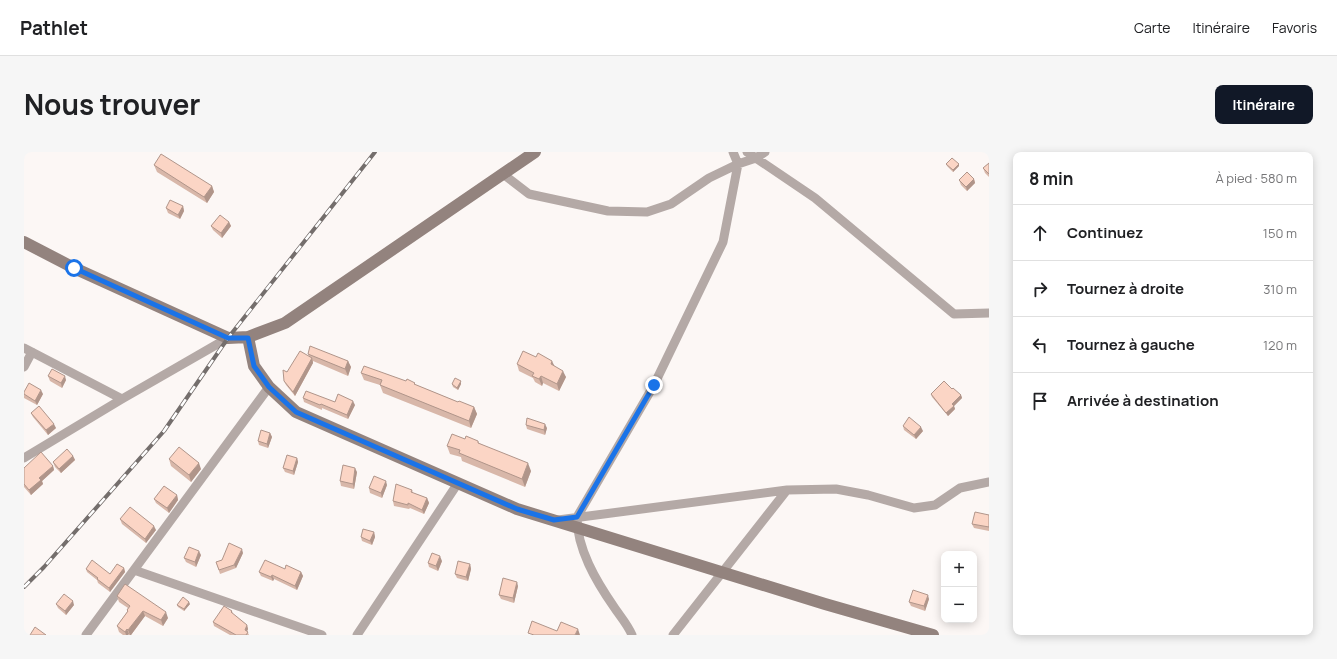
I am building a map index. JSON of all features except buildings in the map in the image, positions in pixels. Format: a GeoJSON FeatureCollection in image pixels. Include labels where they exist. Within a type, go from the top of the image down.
{"type":"FeatureCollection","features":[{"type":"Feature","properties":{"kind":"main road"},"geometry":{"type":"LineString","coordinates":[[24,242],[74,268],[228,338],[248,338],[285,323],[535,152]]}},
{"type":"Feature","properties":{"kind":"main road"},"geometry":{"type":"LineString","coordinates":[[248,338],[254,366],[269,387],[296,412],[517,509],[554,520],[577,522],[722,572],[933,635]]}},
{"type":"Feature","properties":{"kind":"street"},"geometry":{"type":"LineString","coordinates":[[632,635],[612,605],[586,560],[577,522],[654,385],[723,242],[738,164],[733,152]]}},
{"type":"Feature","properties":{"kind":"street"},"geometry":{"type":"LineString","coordinates":[[747,152],[816,198],[954,314],[989,313]]}},
{"type":"Feature","properties":{"kind":"street"},"geometry":{"type":"LineString","coordinates":[[503,174],[529,194],[608,211],[647,212],[671,204],[709,178],[738,164],[756,158],[765,152]]}},
{"type":"Feature","properties":{"kind":"street"},"geometry":{"type":"LineString","coordinates":[[24,458],[228,338]]}},
{"type":"Feature","properties":{"kind":"street"},"geometry":{"type":"LineString","coordinates":[[24,367],[28,350],[122,399]]}},
{"type":"Feature","properties":{"kind":"street"},"geometry":{"type":"LineString","coordinates":[[86,635],[269,387]]}},
{"type":"Feature","properties":{"kind":"street"},"geometry":{"type":"LineString","coordinates":[[577,522],[787,490],[836,489],[868,495],[914,508],[935,505],[960,488],[989,482]]}},
{"type":"Feature","properties":{"kind":"street"},"geometry":{"type":"LineString","coordinates":[[357,635],[458,483]]}},
{"type":"Feature","properties":{"kind":"street"},"geometry":{"type":"LineString","coordinates":[[672,635],[787,490]]}},
{"type":"Feature","properties":{"kind":"street"},"geometry":{"type":"LineString","coordinates":[[134,570],[322,635]]}},
{"type":"Feature","properties":{"kind":"railway"},"geometry":{"type":"LineString","coordinates":[[24,587],[44,567],[164,431],[228,338],[375,152]]}},
{"type":"Feature","properties":{"kind":"route"},"geometry":{"type":"LineString","coordinates":[[74,268],[228,338],[248,338],[254,366],[269,387],[296,412],[517,509],[554,520],[577,517],[654,385]]}}]}
